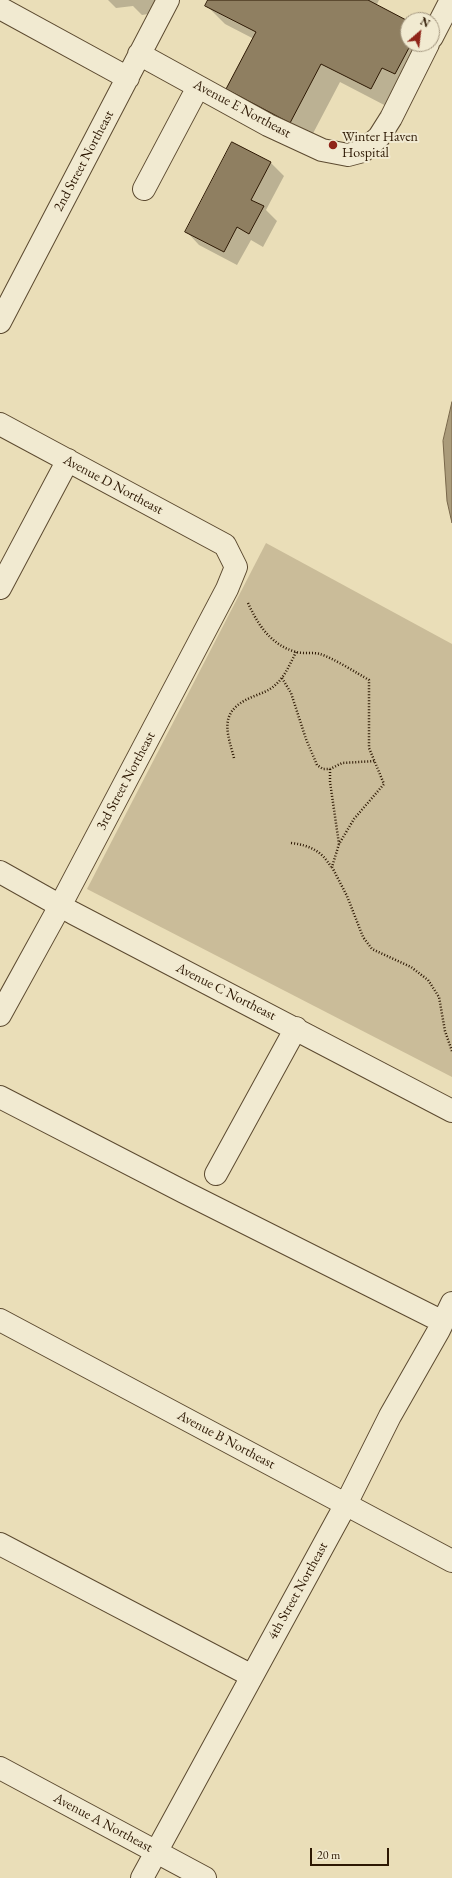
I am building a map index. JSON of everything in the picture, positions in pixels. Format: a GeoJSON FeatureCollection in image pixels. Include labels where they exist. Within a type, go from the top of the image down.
{"type":"FeatureCollection","features":[{"type":"Feature","properties":{"kind":"street","name":"2nd Street Northeast"},"geometry":{"type":"LineString","coordinates":[[0,322],[168,0]]}},
{"type":"Feature","properties":{"kind":"street"},"geometry":{"type":"LineString","coordinates":[[440,21],[451,0]]}},
{"type":"Feature","properties":{"kind":"street"},"geometry":{"type":"LineString","coordinates":[[0,8],[128,78]]}},
{"type":"Feature","properties":{"kind":"street","name":"Avenue E Northeast"},"geometry":{"type":"LineString","coordinates":[[139,54],[268,125],[322,150],[348,155],[363,151],[379,137],[391,118],[424,52]]}},
{"type":"Feature","properties":{"kind":"street"},"geometry":{"type":"LineString","coordinates":[[144,189],[198,87]]}},
{"type":"Feature","properties":{"kind":"street","name":"Avenue D Northeast"},"geometry":{"type":"LineString","coordinates":[[0,424],[225,545]]}},
{"type":"Feature","properties":{"kind":"street"},"geometry":{"type":"LineString","coordinates":[[0,588],[68,460]]}},
{"type":"Feature","properties":{"kind":"street","name":"3rd Street Northeast"},"geometry":{"type":"LineString","coordinates":[[0,1015],[60,906],[232,576],[236,567],[225,545]]}},
{"type":"Feature","properties":{"kind":"street","name":"Avenue C Northeast"},"geometry":{"type":"LineString","coordinates":[[0,872],[60,906],[296,1028],[452,1111]]}},
{"type":"Feature","properties":{"kind":"street"},"geometry":{"type":"LineString","coordinates":[[216,1174],[296,1028]]}},
{"type":"Feature","properties":{"kind":"street"},"geometry":{"type":"LineString","coordinates":[[0,1097],[184,1192],[447,1312]]}},
{"type":"Feature","properties":{"kind":"street","name":"4th Street Northeast"},"geometry":{"type":"LineString","coordinates":[[142,1878],[346,1504],[390,1416],[447,1312]]}},
{"type":"Feature","properties":{"kind":"street","name":"Avenue B Northeast"},"geometry":{"type":"LineString","coordinates":[[0,1320],[452,1561]]}},
{"type":"Feature","properties":{"kind":"street"},"geometry":{"type":"LineString","coordinates":[[0,1544],[252,1676]]}},
{"type":"Feature","properties":{"kind":"street","name":"Avenue A Northeast"},"geometry":{"type":"LineString","coordinates":[[0,1768],[205,1878]]}},
{"type":"Feature","properties":{"kind":"path"},"geometry":{"type":"LineString","coordinates":[[232,576],[246,598],[256,621],[266,634],[296,652],[321,654],[369,680],[369,748],[384,784],[367,802],[339,844],[332,867]]}},
{"type":"Feature","properties":{"kind":"path"},"geometry":{"type":"LineString","coordinates":[[234,758],[226,726],[230,713],[243,701],[270,689],[282,678],[296,652]]}},
{"type":"Feature","properties":{"kind":"path"},"geometry":{"type":"LineString","coordinates":[[282,678],[291,694],[306,739],[317,765],[323,769],[330,769],[342,763],[374,761]]}},
{"type":"Feature","properties":{"kind":"path"},"geometry":{"type":"LineString","coordinates":[[330,769],[330,782],[339,844]]}},
{"type":"Feature","properties":{"kind":"path"},"geometry":{"type":"LineString","coordinates":[[291,842],[307,845],[327,859],[347,896],[363,938],[372,949],[410,967],[428,980],[439,997],[445,1031],[452,1051]]}},
{"type":"Feature","properties":{"kind":"shaded area"},"geometry":{"type":"Polygon","coordinates":[[[452,402],[452,523],[447,501],[443,441],[452,402]]]}},
{"type":"Feature","properties":{"kind":"shaded area"},"geometry":{"type":"Polygon","coordinates":[[[266,543],[452,644],[452,1077],[87,889],[266,543]]]}},
{"type":"Feature","properties":{"kind":"building"},"geometry":{"type":"Polygon","coordinates":[[[208,0],[368,0],[400,17],[400,52],[407,52],[395,74],[382,68],[371,89],[321,64],[290,123],[226,89],[256,32],[205,6],[208,0]]]}},
{"type":"Feature","properties":{"kind":"building"},"geometry":{"type":"Polygon","coordinates":[[[232,142],[271,162],[251,200],[264,206],[249,234],[237,227],[224,252],[185,232],[232,142]]]}},
{"type":"Feature","properties":{"kind":"place","name":"Winter Haven Hospital"},"geometry":{"type":"Point","coordinates":[333,145]}}]}
